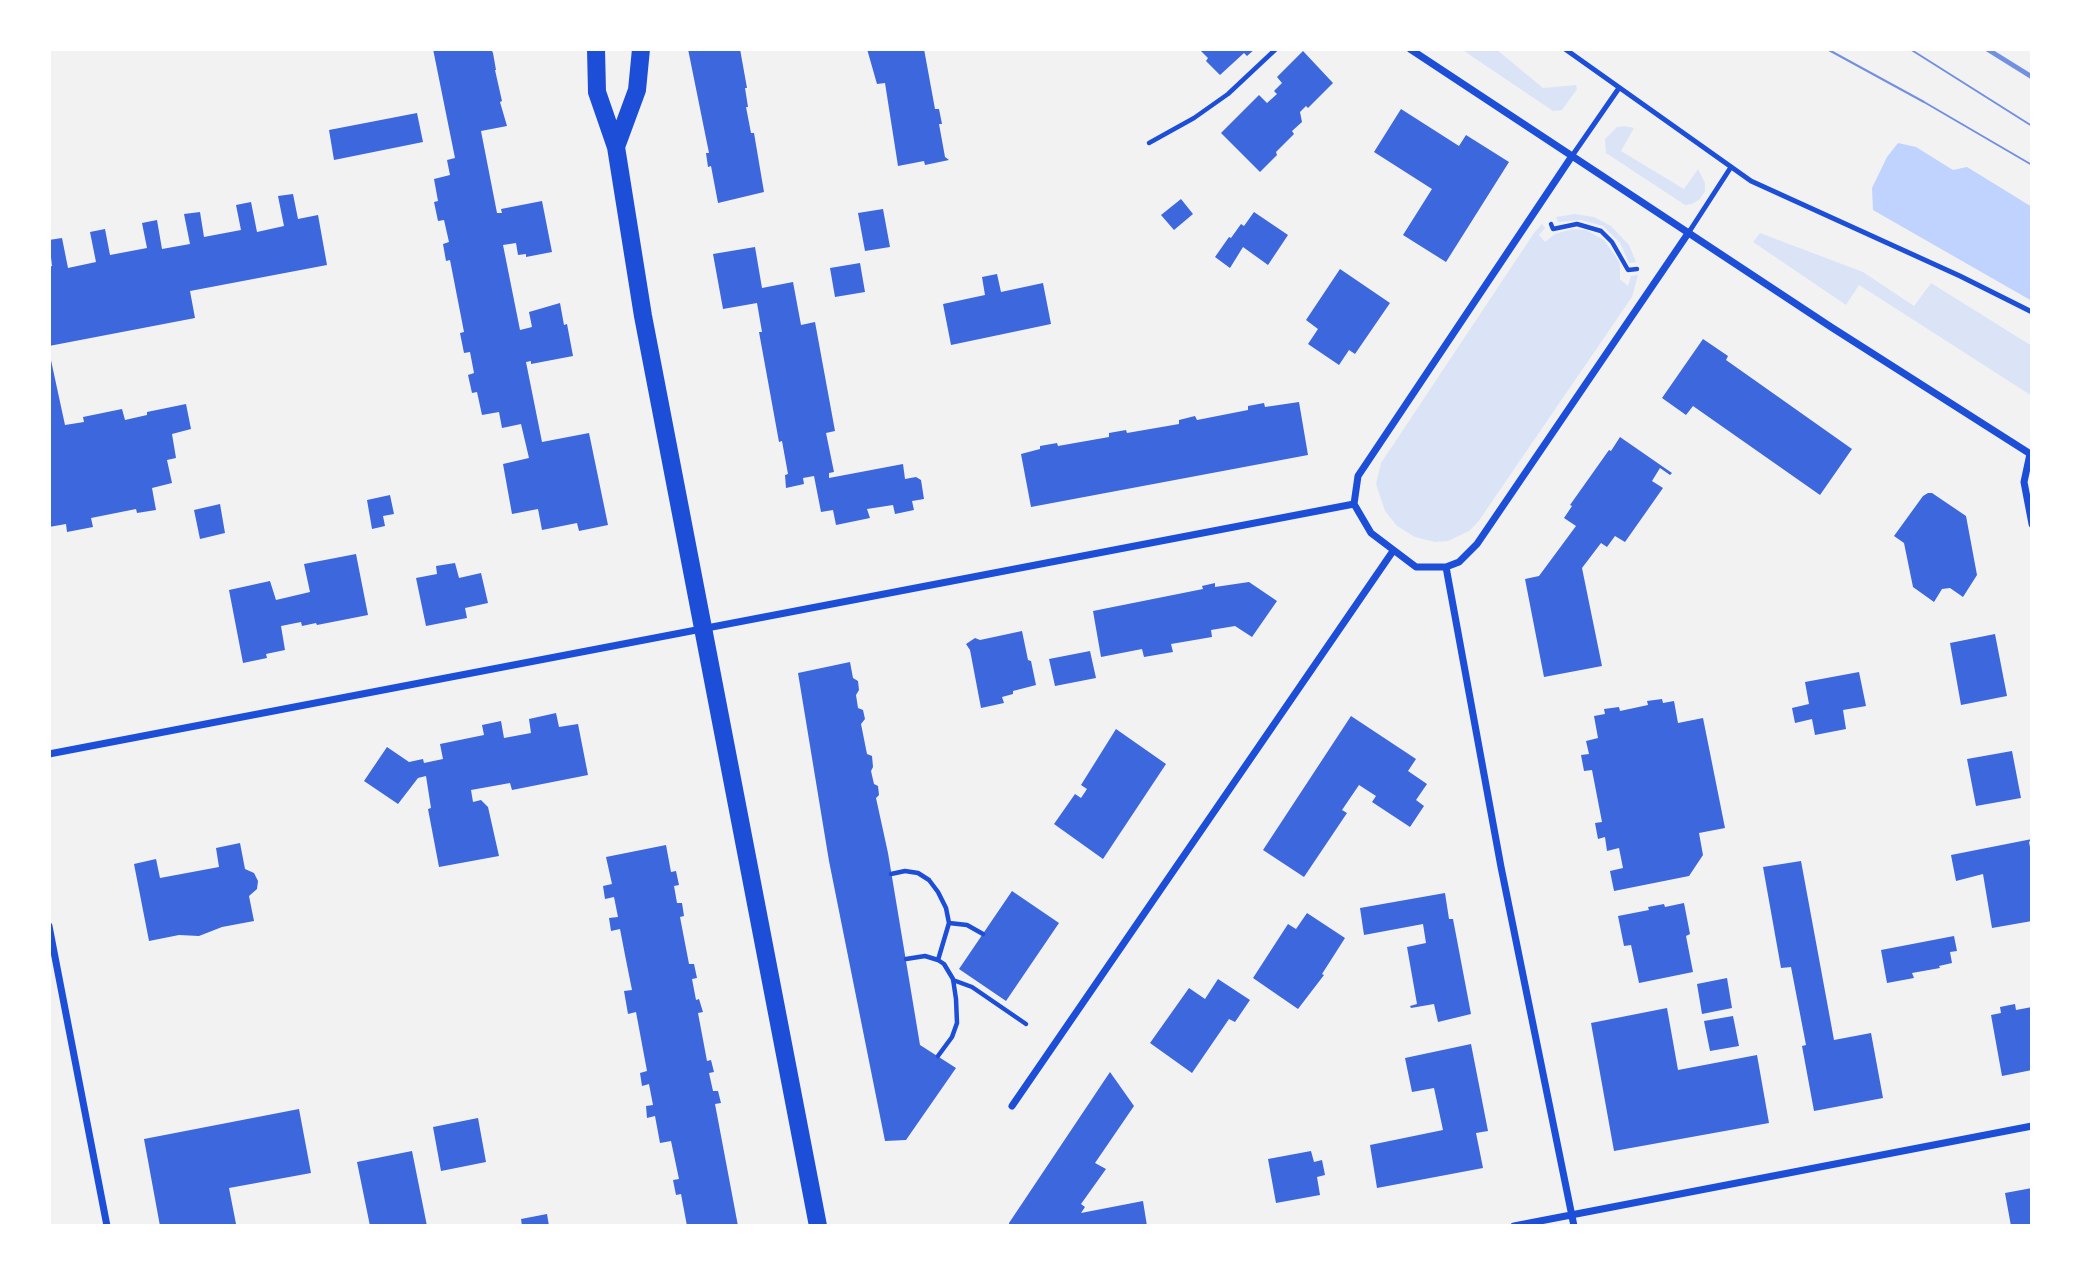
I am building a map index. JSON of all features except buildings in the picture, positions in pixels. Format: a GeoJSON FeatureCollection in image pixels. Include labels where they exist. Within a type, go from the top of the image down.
{"type":"FeatureCollection","features":[{"type":"Feature","properties":{"kind":"main road"},"geometry":{"type":"LineString","coordinates":[[596,49],[597,92],[617,146],[643,316],[818,1226]]}},
{"type":"Feature","properties":{"kind":"main road"},"geometry":{"type":"LineString","coordinates":[[617,146],[637,90],[641,49]]}},
{"type":"Feature","properties":{"kind":"street"},"geometry":{"type":"LineString","coordinates":[[1410,49],[1831,327],[2031,454],[2024,482],[2032,524]]}},
{"type":"Feature","properties":{"kind":"street"},"geometry":{"type":"LineString","coordinates":[[1572,156],[1358,475],[1354,504],[1371,533],[1416,567],[1446,567],[1459,562],[1478,544],[1689,232]]}},
{"type":"Feature","properties":{"kind":"street"},"geometry":{"type":"LineString","coordinates":[[49,754],[1354,504]]}},
{"type":"Feature","properties":{"kind":"street"},"geometry":{"type":"LineString","coordinates":[[1012,1107],[1393,551]]}},
{"type":"Feature","properties":{"kind":"street"},"geometry":{"type":"LineString","coordinates":[[1446,567],[1501,867],[1574,1226]]}},
{"type":"Feature","properties":{"kind":"street"},"geometry":{"type":"LineString","coordinates":[[49,926],[107,1226]]}},
{"type":"Feature","properties":{"kind":"street"},"geometry":{"type":"LineString","coordinates":[[1514,1226],[2032,1126]]}},
{"type":"Feature","properties":{"kind":"lane"},"geometry":{"type":"LineString","coordinates":[[1565,49],[1751,181],[1961,276],[2032,312]]}},
{"type":"Feature","properties":{"kind":"lane"},"geometry":{"type":"LineString","coordinates":[[1572,156],[1619,88]]}},
{"type":"Feature","properties":{"kind":"lane"},"geometry":{"type":"LineString","coordinates":[[1689,232],[1731,167]]}},
{"type":"Feature","properties":{"kind":"path"},"geometry":{"type":"LineString","coordinates":[[1150,143],[1194,118],[1228,94],[1276,49]]}},
{"type":"Feature","properties":{"kind":"path"},"geometry":{"type":"LineString","coordinates":[[1549,220],[1553,229],[1577,225],[1601,231],[1612,242],[1628,270],[1637,269]]}},
{"type":"Feature","properties":{"kind":"path"},"geometry":{"type":"LineString","coordinates":[[891,874],[905,871],[918,873],[929,880],[946,908],[949,923],[938,960]]}},
{"type":"Feature","properties":{"kind":"path"},"geometry":{"type":"LineString","coordinates":[[949,923],[967,925],[983,934]]}},
{"type":"Feature","properties":{"kind":"path"},"geometry":{"type":"LineString","coordinates":[[906,959],[925,956],[938,960],[944,964],[953,979],[957,1023],[952,1037],[938,1056]]}},
{"type":"Feature","properties":{"kind":"path"},"geometry":{"type":"LineString","coordinates":[[953,979],[972,987],[1026,1024]]}},
{"type":"Feature","properties":{"kind":"shaded area"},"geometry":{"type":"Polygon","coordinates":[[[1461,49],[1496,49],[1543,88],[1576,85],[1577,89],[1562,110],[1553,111],[1461,49]]]}},
{"type":"Feature","properties":{"kind":"shaded area"},"geometry":{"type":"Polygon","coordinates":[[[1617,127],[1634,128],[1621,151],[1684,189],[1698,169],[1705,183],[1705,191],[1700,199],[1685,205],[1606,153],[1605,139],[1617,127]]]}},
{"type":"Feature","properties":{"kind":"shaded area"},"geometry":{"type":"Polygon","coordinates":[[[1575,214],[1594,217],[1611,226],[1629,245],[1636,262],[1629,263],[1620,243],[1603,226],[1581,220],[1558,222],[1556,217],[1575,214]]]}},
{"type":"Feature","properties":{"kind":"shaded area"},"geometry":{"type":"Polygon","coordinates":[[[1542,224],[1545,228],[1539,235],[1545,242],[1555,234],[1572,229],[1586,230],[1604,240],[1620,263],[1620,279],[1628,286],[1631,276],[1638,275],[1632,297],[1478,522],[1469,531],[1448,541],[1435,542],[1415,537],[1397,526],[1385,511],[1376,484],[1381,463],[1542,224]]]}},
{"type":"Feature","properties":{"kind":"shaded area"},"geometry":{"type":"Polygon","coordinates":[[[1760,233],[1863,272],[1914,306],[1931,283],[2032,346],[2032,396],[1859,285],[1846,305],[1753,242],[1760,233]]]}},
{"type":"Feature","properties":{"kind":"water"},"geometry":{"type":"Polygon","coordinates":[[[1898,143],[1916,147],[1953,170],[1967,167],[2032,207],[2032,301],[1873,210],[1872,188],[1887,157],[1898,143]]]}},
{"type":"Feature","properties":{"kind":"tram line"},"geometry":{"type":"LineString","coordinates":[[1827,49],[2032,165]]}},
{"type":"Feature","properties":{"kind":"tram line"},"geometry":{"type":"LineString","coordinates":[[1910,49],[2032,126]]}},
{"type":"Feature","properties":{"kind":"railway"},"geometry":{"type":"LineString","coordinates":[[1987,49],[2032,77]]}}]}
